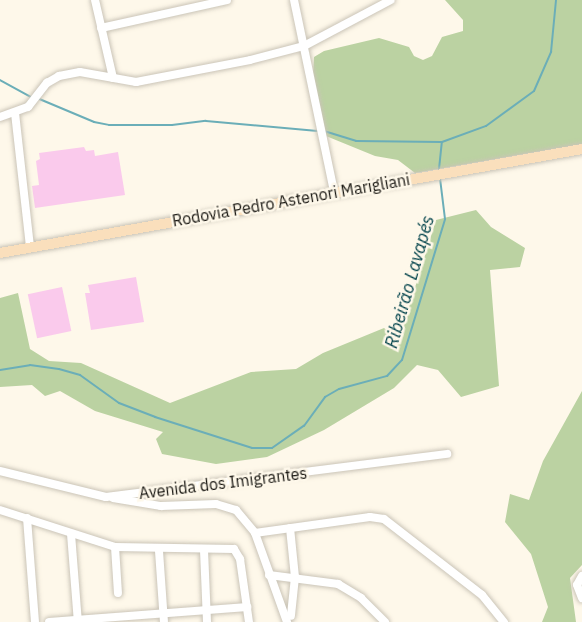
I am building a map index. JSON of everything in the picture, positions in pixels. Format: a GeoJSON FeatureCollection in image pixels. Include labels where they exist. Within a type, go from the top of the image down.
{"type":"FeatureCollection","features":[{"type":"Feature","properties":{"kind":"main road","name":"Rodovia Pedro Astenori Marigliani"},"geometry":{"type":"LineString","coordinates":[[0,253],[334,191],[582,149]]}},
{"type":"Feature","properties":{"kind":"street"},"geometry":{"type":"LineString","coordinates":[[95,0],[113,78]]}},
{"type":"Feature","properties":{"kind":"street"},"geometry":{"type":"LineString","coordinates":[[101,28],[227,0]]}},
{"type":"Feature","properties":{"kind":"street"},"geometry":{"type":"LineString","coordinates":[[294,0],[334,191]]}},
{"type":"Feature","properties":{"kind":"street"},"geometry":{"type":"LineString","coordinates":[[0,117],[15,113],[37,98],[52,79],[71,73],[152,80],[304,46],[391,0]]}},
{"type":"Feature","properties":{"kind":"street"},"geometry":{"type":"LineString","coordinates":[[15,113],[30,247]]}},
{"type":"Feature","properties":{"kind":"street","name":"Avenida dos Imigrantes"},"geometry":{"type":"LineString","coordinates":[[0,471],[106,496],[447,454]]}},
{"type":"Feature","properties":{"kind":"street"},"geometry":{"type":"LineString","coordinates":[[106,496],[144,505],[230,507],[255,533],[282,609],[289,619],[299,622]]}},
{"type":"Feature","properties":{"kind":"street"},"geometry":{"type":"LineString","coordinates":[[0,510],[115,547],[159,551],[236,551],[249,622]]}},
{"type":"Feature","properties":{"kind":"street"},"geometry":{"type":"LineString","coordinates":[[255,533],[370,517],[384,519],[482,595],[504,622]]}},
{"type":"Feature","properties":{"kind":"street"},"geometry":{"type":"LineString","coordinates":[[27,518],[35,622]]}},
{"type":"Feature","properties":{"kind":"street"},"geometry":{"type":"LineString","coordinates":[[289,619],[295,576],[290,528]]}},
{"type":"Feature","properties":{"kind":"street"},"geometry":{"type":"LineString","coordinates":[[71,534],[78,621]]}},
{"type":"Feature","properties":{"kind":"street"},"geometry":{"type":"LineString","coordinates":[[115,547],[118,593]]}},
{"type":"Feature","properties":{"kind":"street"},"geometry":{"type":"LineString","coordinates":[[204,550],[207,622]]}},
{"type":"Feature","properties":{"kind":"street"},"geometry":{"type":"LineString","coordinates":[[159,551],[164,618]]}},
{"type":"Feature","properties":{"kind":"street"},"geometry":{"type":"LineString","coordinates":[[270,574],[338,584],[368,603],[385,622]]}},
{"type":"Feature","properties":{"kind":"street"},"geometry":{"type":"LineString","coordinates":[[581,577],[577,585],[582,598]]}},
{"type":"Feature","properties":{"kind":"street"},"geometry":{"type":"LineString","coordinates":[[49,622],[164,618],[206,610],[247,607]]}},
{"type":"Feature","properties":{"kind":"green space"},"geometry":{"type":"Polygon","coordinates":[[[445,0],[582,0],[582,144],[415,173],[398,160],[375,156],[326,136],[313,76],[314,57],[324,51],[379,38],[409,47],[414,56],[423,60],[432,56],[442,37],[463,31],[463,20],[445,0]]]}},
{"type":"Feature","properties":{"kind":"green space"},"geometry":{"type":"Polygon","coordinates":[[[476,210],[491,227],[525,248],[520,267],[490,270],[499,386],[461,397],[438,370],[417,365],[394,388],[324,430],[267,457],[216,464],[162,454],[156,439],[163,432],[95,411],[60,391],[45,396],[32,385],[0,387],[0,298],[18,293],[30,349],[49,361],[81,363],[170,403],[251,372],[296,369],[323,353],[384,328],[399,339],[436,220],[476,210]]]}},
{"type":"Feature","properties":{"kind":"green space"},"geometry":{"type":"Polygon","coordinates":[[[582,391],[582,565],[570,578],[576,622],[542,622],[548,607],[531,554],[505,522],[510,494],[529,500],[543,461],[582,391]]]}},
{"type":"Feature","properties":{"kind":"building"},"geometry":{"type":"Polygon","coordinates":[[[84,147],[86,151],[94,150],[95,156],[118,152],[125,195],[35,208],[32,186],[39,185],[36,161],[40,159],[39,153],[84,147]]]}},
{"type":"Feature","properties":{"kind":"building"},"geometry":{"type":"Polygon","coordinates":[[[136,277],[144,322],[91,330],[85,293],[90,293],[88,285],[136,277]]]}},
{"type":"Feature","properties":{"kind":"building"},"geometry":{"type":"Polygon","coordinates":[[[62,287],[71,331],[37,338],[28,294],[62,287]]]}},
{"type":"Feature","properties":{"kind":"waterway","name":"Ribeirão Lavapés"},"geometry":{"type":"LineString","coordinates":[[439,169],[442,142],[486,126],[534,91],[551,52],[556,0]]}},
{"type":"Feature","properties":{"kind":"waterway"},"geometry":{"type":"LineString","coordinates":[[0,80],[31,97]]}},
{"type":"Feature","properties":{"kind":"waterway"},"geometry":{"type":"LineString","coordinates":[[37,98],[94,122],[109,125],[172,125],[206,121],[318,131]]}},
{"type":"Feature","properties":{"kind":"waterway"},"geometry":{"type":"LineString","coordinates":[[324,131],[356,141],[441,142]]}},
{"type":"Feature","properties":{"kind":"waterway","name":"Ribeirão Lavapés"},"geometry":{"type":"LineString","coordinates":[[0,370],[30,365],[80,375],[119,403],[155,417],[252,448],[272,448],[304,426],[325,397],[339,389],[387,376],[402,360],[445,219],[440,178]]}}]}
